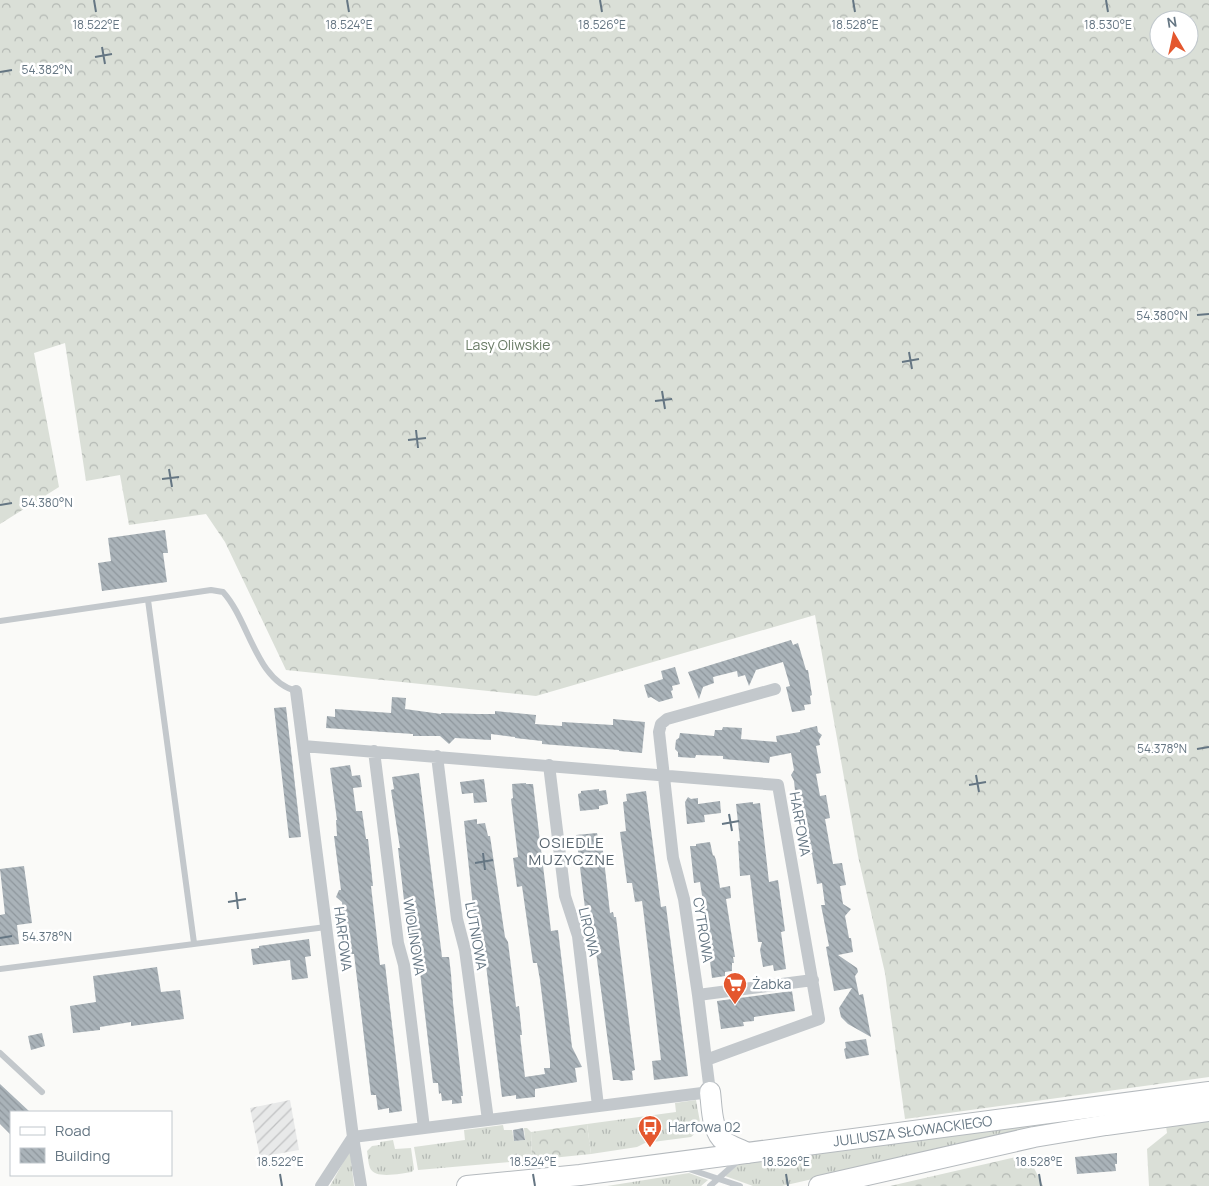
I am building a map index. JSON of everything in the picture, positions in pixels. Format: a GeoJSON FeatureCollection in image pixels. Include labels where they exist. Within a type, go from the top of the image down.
{"type":"FeatureCollection","features":[{"type":"Feature","properties":{"kind":"main road"},"geometry":{"type":"LineString","coordinates":[[710,1092],[714,1124],[718,1133],[725,1142],[747,1152]]}},
{"type":"Feature","properties":{"kind":"main road","name":"JULIUSZA SŁOWACKIEGO"},"geometry":{"type":"LineString","coordinates":[[467,1186],[580,1175],[1209,1092]]}},
{"type":"Feature","properties":{"kind":"main road","name":"JULIUSZA SŁOWACKIEGO"},"geometry":{"type":"LineString","coordinates":[[819,1186],[1034,1137],[1106,1125],[1209,1112]]}},
{"type":"Feature","properties":{"kind":"street"},"geometry":{"type":"LineString","coordinates":[[664,774],[660,732],[661,724],[667,719],[775,689]]}},
{"type":"Feature","properties":{"kind":"street","name":"HARFOWA"},"geometry":{"type":"LineString","coordinates":[[296,691],[353,1137],[361,1186]]}},
{"type":"Feature","properties":{"kind":"street","name":"HARFOWA"},"geometry":{"type":"LineString","coordinates":[[303,746],[664,774],[778,785],[819,1019],[706,1060]]}},
{"type":"Feature","properties":{"kind":"street","name":"WIOLINOWA"},"geometry":{"type":"LineString","coordinates":[[374,751],[398,943],[404,965],[424,1128]]}},
{"type":"Feature","properties":{"kind":"street","name":"LUTNIOWA"},"geometry":{"type":"LineString","coordinates":[[437,756],[457,919],[465,950],[488,1120]]}},
{"type":"Feature","properties":{"kind":"street","name":"LIROWA"},"geometry":{"type":"LineString","coordinates":[[549,765],[565,896],[578,936],[598,1106]]}},
{"type":"Feature","properties":{"kind":"street","name":"CYTROWA"},"geometry":{"type":"LineString","coordinates":[[664,774],[673,858],[684,898],[710,1092]]}},
{"type":"Feature","properties":{"kind":"street"},"geometry":{"type":"LineString","coordinates":[[698,995],[812,980]]}},
{"type":"Feature","properties":{"kind":"street"},"geometry":{"type":"LineString","coordinates":[[322,1186],[353,1137],[710,1092]]}},
{"type":"Feature","properties":{"kind":"lane"},"geometry":{"type":"LineString","coordinates":[[0,621],[210,590],[223,592],[233,602],[264,665],[276,681],[286,688],[296,691]]}},
{"type":"Feature","properties":{"kind":"lane"},"geometry":{"type":"LineString","coordinates":[[148,600],[194,943]]}},
{"type":"Feature","properties":{"kind":"lane"},"geometry":{"type":"LineString","coordinates":[[0,969],[326,927]]}},
{"type":"Feature","properties":{"kind":"lane"},"geometry":{"type":"LineString","coordinates":[[0,1053],[42,1092]]}},
{"type":"Feature","properties":{"kind":"lane"},"geometry":{"type":"LineString","coordinates":[[710,1186],[747,1152]]}},
{"type":"Feature","properties":{"kind":"lane"},"geometry":{"type":"LineString","coordinates":[[671,1163],[740,1186]]}},
{"type":"Feature","properties":{"kind":"shaded area"},"geometry":{"type":"Polygon","coordinates":[[[290,1100],[299,1150],[260,1157],[250,1108],[290,1100]]]}},
{"type":"Feature","properties":{"kind":"green space","name":"Lasy Oliwskie"},"geometry":{"type":"Polygon","coordinates":[[[0,0],[1209,0],[1209,1077],[905,1119],[885,973],[858,856],[815,615],[536,696],[286,670],[225,542],[206,514],[129,525],[120,475],[86,481],[65,343],[34,353],[59,487],[0,524],[0,0]]]}},
{"type":"Feature","properties":{"kind":"green space"},"geometry":{"type":"Polygon","coordinates":[[[696,1100],[700,1122],[698,1131],[691,1137],[645,1143],[637,1147],[591,1154],[587,1124],[676,1112],[675,1103],[696,1100]]]}},
{"type":"Feature","properties":{"kind":"green space"},"geometry":{"type":"Polygon","coordinates":[[[1117,1113],[1028,1130],[782,1186],[753,1186],[725,1176],[741,1162],[1117,1113]]]}},
{"type":"Feature","properties":{"kind":"green space"},"geometry":{"type":"Polygon","coordinates":[[[1209,1120],[1209,1186],[1149,1186],[1147,1149],[1167,1133],[1166,1126],[1209,1120]]]}},
{"type":"Feature","properties":{"kind":"green space"},"geometry":{"type":"Polygon","coordinates":[[[587,1124],[591,1154],[532,1160],[531,1132],[587,1124]]]}},
{"type":"Feature","properties":{"kind":"green space"},"geometry":{"type":"Polygon","coordinates":[[[503,1125],[504,1130],[512,1130],[514,1141],[525,1140],[524,1128],[531,1132],[532,1160],[418,1170],[414,1147],[465,1140],[464,1130],[503,1125]]]}},
{"type":"Feature","properties":{"kind":"green space"},"geometry":{"type":"Polygon","coordinates":[[[393,1140],[395,1149],[411,1148],[414,1169],[412,1172],[389,1175],[373,1172],[369,1166],[367,1151],[372,1146],[380,1145],[380,1142],[393,1140]]]}},
{"type":"Feature","properties":{"kind":"green space"},"geometry":{"type":"Polygon","coordinates":[[[350,1150],[354,1186],[330,1186],[350,1150]]]}},
{"type":"Feature","properties":{"kind":"green space"},"geometry":{"type":"Polygon","coordinates":[[[1016,1157],[1031,1162],[1043,1186],[890,1186],[1016,1157]]]}},
{"type":"Feature","properties":{"kind":"green space"},"geometry":{"type":"Polygon","coordinates":[[[689,1173],[708,1180],[701,1186],[607,1186],[689,1173]]]}},
{"type":"Feature","properties":{"kind":"building"},"geometry":{"type":"Polygon","coordinates":[[[165,530],[168,553],[163,553],[167,582],[102,591],[98,563],[111,561],[108,538],[165,530]]]}},
{"type":"Feature","properties":{"kind":"building"},"geometry":{"type":"Polygon","coordinates":[[[791,640],[793,645],[798,643],[806,670],[808,670],[812,695],[810,696],[811,704],[804,705],[805,710],[792,712],[786,687],[790,686],[783,662],[756,670],[749,686],[745,675],[738,677],[737,671],[713,677],[714,683],[703,687],[699,699],[688,672],[791,640]]]}},
{"type":"Feature","properties":{"kind":"building"},"geometry":{"type":"Polygon","coordinates":[[[675,667],[680,684],[672,686],[673,698],[659,702],[651,697],[648,698],[644,685],[663,679],[661,671],[675,667]]]}},
{"type":"Feature","properties":{"kind":"building"},"geometry":{"type":"Polygon","coordinates":[[[392,697],[406,698],[405,709],[441,714],[495,714],[495,711],[536,715],[535,724],[562,726],[562,722],[613,725],[613,719],[645,722],[642,753],[542,744],[542,741],[491,734],[491,740],[455,738],[449,744],[440,736],[413,736],[413,734],[326,728],[327,716],[335,717],[335,709],[391,713],[392,697]]]}},
{"type":"Feature","properties":{"kind":"building"},"geometry":{"type":"Polygon","coordinates":[[[286,707],[301,837],[289,838],[274,708],[286,707]]]}},
{"type":"Feature","properties":{"kind":"building"},"geometry":{"type":"Polygon","coordinates":[[[817,726],[818,732],[822,735],[819,740],[820,745],[816,746],[821,773],[816,774],[820,796],[826,795],[830,818],[825,819],[833,864],[842,863],[846,885],[840,886],[843,904],[851,909],[845,916],[853,952],[838,955],[857,968],[858,972],[855,976],[859,995],[863,994],[871,1037],[848,1024],[841,1017],[839,1008],[852,988],[834,991],[826,947],[829,946],[821,905],[825,905],[822,883],[817,884],[812,854],[806,855],[799,799],[796,800],[794,781],[791,775],[794,770],[791,753],[770,757],[769,763],[723,759],[723,756],[696,755],[695,758],[678,757],[678,752],[675,749],[676,740],[679,738],[680,733],[714,736],[715,730],[722,730],[723,727],[742,728],[741,739],[777,742],[776,736],[800,732],[800,730],[817,726]]]}},
{"type":"Feature","properties":{"kind":"building"},"geometry":{"type":"Polygon","coordinates":[[[350,765],[352,776],[360,775],[362,787],[353,788],[356,811],[362,811],[366,839],[368,839],[380,965],[385,964],[402,1111],[389,1113],[389,1108],[378,1110],[376,1095],[371,1095],[354,954],[350,954],[342,902],[336,897],[339,890],[341,890],[334,836],[337,836],[337,820],[330,768],[350,765]]]}},
{"type":"Feature","properties":{"kind":"building"},"geometry":{"type":"Polygon","coordinates":[[[419,773],[442,957],[449,957],[463,1096],[461,1096],[462,1103],[452,1104],[452,1100],[442,1101],[438,1083],[433,1083],[420,972],[424,971],[422,952],[416,953],[414,935],[408,935],[398,848],[400,848],[391,790],[394,789],[392,777],[419,773]]]}},
{"type":"Feature","properties":{"kind":"building"},"geometry":{"type":"Polygon","coordinates":[[[484,779],[487,802],[474,803],[473,793],[462,794],[460,782],[484,779]]]}},
{"type":"Feature","properties":{"kind":"building"},"geometry":{"type":"Polygon","coordinates":[[[512,784],[533,784],[551,931],[558,930],[572,1047],[582,1067],[575,1068],[577,1082],[535,1089],[535,1097],[516,1099],[516,1095],[502,1097],[482,932],[478,933],[477,926],[475,926],[464,821],[477,819],[477,824],[485,823],[488,836],[490,836],[505,937],[508,942],[516,1007],[519,1006],[525,1077],[545,1074],[544,1068],[550,1068],[550,1061],[540,980],[537,963],[533,963],[522,886],[517,887],[513,858],[518,857],[511,799],[513,798],[512,784]]]}},
{"type":"Feature","properties":{"kind":"building"},"geometry":{"type":"Polygon","coordinates":[[[599,789],[599,791],[606,790],[608,804],[599,806],[599,809],[580,811],[578,794],[581,791],[599,789]]]}},
{"type":"Feature","properties":{"kind":"building"},"geometry":{"type":"Polygon","coordinates":[[[646,791],[661,907],[666,906],[688,1076],[654,1080],[652,1061],[661,1060],[642,901],[635,902],[632,883],[627,883],[620,832],[626,831],[623,802],[627,801],[626,794],[646,791]]]}},
{"type":"Feature","properties":{"kind":"building"},"geometry":{"type":"Polygon","coordinates":[[[688,797],[691,799],[698,798],[698,804],[720,801],[721,813],[704,815],[705,822],[687,824],[685,802],[688,797]]]}},
{"type":"Feature","properties":{"kind":"building"},"geometry":{"type":"Polygon","coordinates":[[[753,802],[753,804],[760,803],[769,882],[778,880],[785,931],[781,932],[786,969],[774,971],[773,965],[763,967],[760,950],[762,942],[758,942],[750,875],[740,876],[738,841],[740,841],[736,804],[753,802]]]}},
{"type":"Feature","properties":{"kind":"building"},"geometry":{"type":"Polygon","coordinates":[[[597,833],[603,851],[610,913],[613,912],[614,917],[616,917],[635,1070],[632,1071],[633,1080],[613,1080],[590,907],[585,908],[576,835],[597,833]]]}},
{"type":"Feature","properties":{"kind":"building"},"geometry":{"type":"Polygon","coordinates":[[[710,842],[713,856],[716,860],[720,888],[730,886],[731,898],[726,899],[735,957],[733,957],[732,971],[725,972],[725,976],[712,978],[700,882],[694,883],[690,846],[710,842]]]}},
{"type":"Feature","properties":{"kind":"building"},"geometry":{"type":"Polygon","coordinates":[[[24,866],[32,923],[17,925],[19,944],[0,946],[0,915],[5,914],[0,869],[24,866]]]}},
{"type":"Feature","properties":{"kind":"building"},"geometry":{"type":"Polygon","coordinates":[[[309,939],[311,956],[305,957],[308,978],[292,980],[290,960],[253,965],[251,949],[259,948],[259,946],[309,939]]]}},
{"type":"Feature","properties":{"kind":"building"},"geometry":{"type":"Polygon","coordinates":[[[157,967],[161,992],[180,990],[184,1019],[131,1026],[131,1022],[100,1027],[100,1030],[73,1033],[70,1006],[96,1002],[93,976],[157,967]]]}},
{"type":"Feature","properties":{"kind":"building"},"geometry":{"type":"Polygon","coordinates":[[[792,991],[795,1011],[754,1017],[754,1021],[743,1022],[744,1026],[721,1029],[717,1001],[792,991]]]}},
{"type":"Feature","properties":{"kind":"building"},"geometry":{"type":"Polygon","coordinates":[[[42,1033],[45,1046],[31,1050],[28,1036],[42,1033]]]}},
{"type":"Feature","properties":{"kind":"building"},"geometry":{"type":"Polygon","coordinates":[[[866,1039],[869,1055],[846,1059],[845,1042],[866,1039]]]}},
{"type":"Feature","properties":{"kind":"building"},"geometry":{"type":"Polygon","coordinates":[[[0,1084],[29,1111],[10,1111],[10,1134],[0,1124],[0,1084]]]}},
{"type":"Feature","properties":{"kind":"building"},"geometry":{"type":"Polygon","coordinates":[[[523,1128],[525,1140],[514,1141],[513,1130],[523,1128]]]}},
{"type":"Feature","properties":{"kind":"building"},"geometry":{"type":"Polygon","coordinates":[[[1117,1153],[1116,1171],[1077,1174],[1075,1157],[1117,1153]]]}},
{"type":"Feature","properties":{"kind":"place","name":"Żabka"},"geometry":{"type":"Point","coordinates":[735,1005]}},
{"type":"Feature","properties":{"kind":"place","name":"Harfowa 02"},"geometry":{"type":"Point","coordinates":[650,1148]}},
{"type":"Feature","properties":{"kind":"district","name":"OSIEDLE MUZYCZNE"},"geometry":{"type":"Point","coordinates":[572,852]}}]}
